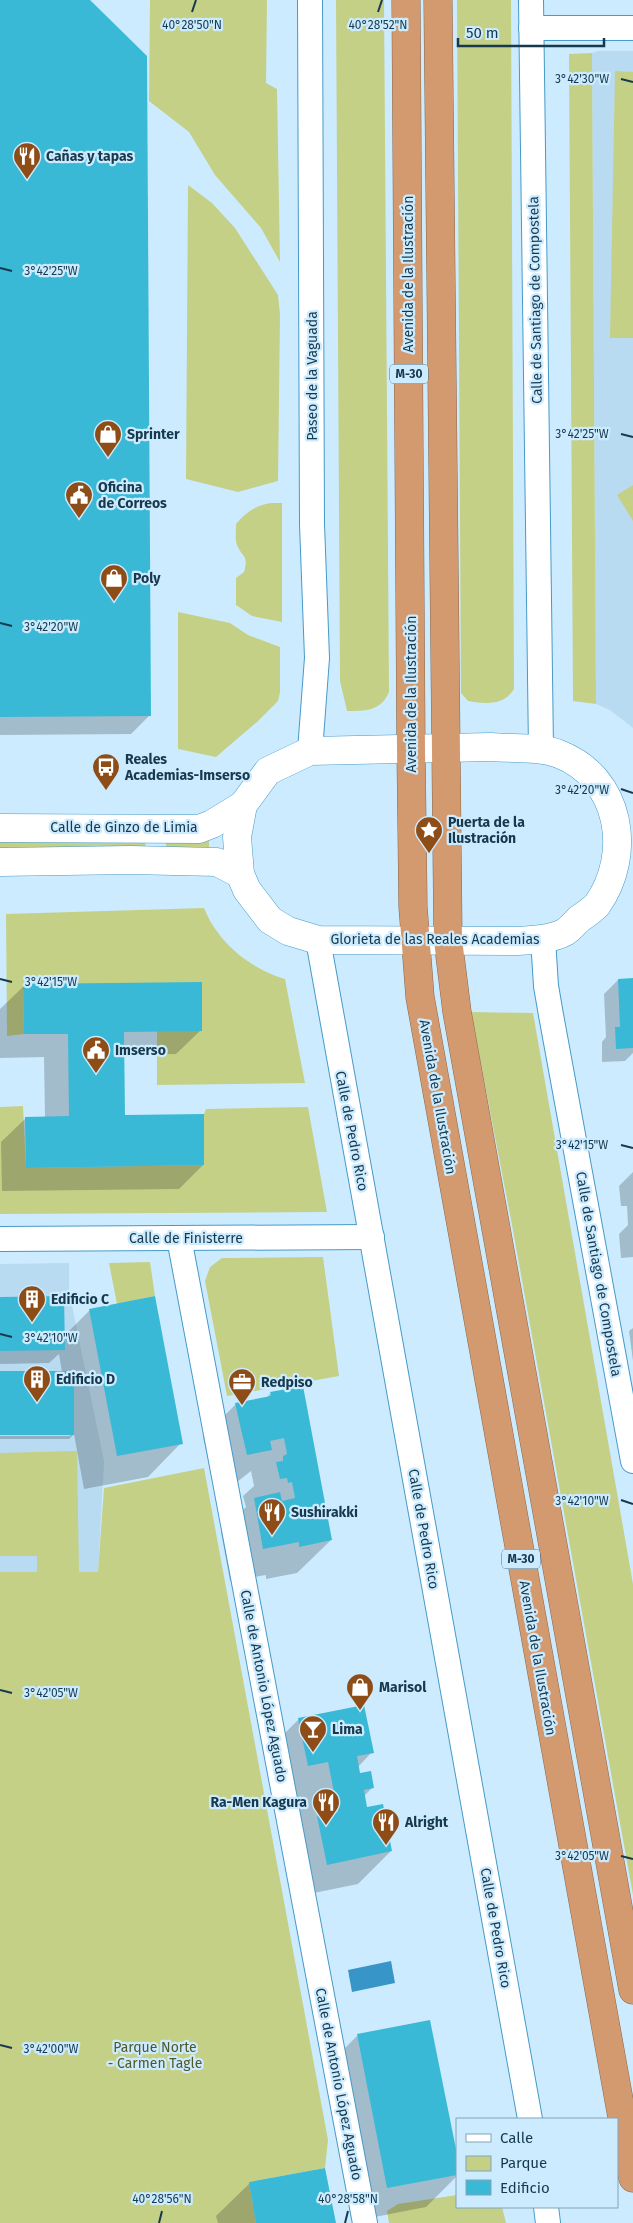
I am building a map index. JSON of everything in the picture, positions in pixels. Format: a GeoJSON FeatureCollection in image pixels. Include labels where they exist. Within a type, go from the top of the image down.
{"type":"FeatureCollection","features":[{"type":"Feature","properties":{"kind":"highway","name":"Avenida de la Ilustración"},"geometry":{"type":"LineString","coordinates":[[406,0],[411,749],[415,940],[420,997],[633,2178]]}},
{"type":"Feature","properties":{"kind":"highway","name":"M-30"},"geometry":{"type":"LineString","coordinates":[[438,0],[448,940],[457,1012],[633,1990]]}},
{"type":"Feature","properties":{"kind":"main road","name":"Glorieta de las Reales Academias"},"geometry":{"type":"LineString","coordinates":[[411,749],[541,750],[557,753],[572,760],[592,774],[625,814],[622,839],[626,861],[597,905],[564,932],[543,939],[318,940],[288,931],[270,920],[248,890],[240,874],[237,837],[243,805],[268,771],[310,751],[411,749]]}},
{"type":"Feature","properties":{"kind":"main road","name":"Calle de Ginzo de Limia"},"geometry":{"type":"LineString","coordinates":[[0,828],[199,829],[212,824],[243,805]]}},
{"type":"Feature","properties":{"kind":"main road"},"geometry":{"type":"LineString","coordinates":[[0,862],[130,860],[217,862],[240,874]]}},
{"type":"Feature","properties":{"kind":"street","name":"Paseo de la Vaguada"},"geometry":{"type":"LineString","coordinates":[[310,0],[312,524],[317,658],[310,751]]}},
{"type":"Feature","properties":{"kind":"street","name":"Calle de Santiago de Compostela"},"geometry":{"type":"LineString","coordinates":[[531,0],[541,750]]}},
{"type":"Feature","properties":{"kind":"street"},"geometry":{"type":"LineString","coordinates":[[531,28],[633,28]]}},
{"type":"Feature","properties":{"kind":"street","name":"Calle de Santiago de Compostela"},"geometry":{"type":"LineString","coordinates":[[543,939],[550,1015],[576,1144],[633,1462]]}},
{"type":"Feature","properties":{"kind":"street","name":"Calle de Pedro Rico"},"geometry":{"type":"LineString","coordinates":[[318,940],[530,2118]]}},
{"type":"Feature","properties":{"kind":"street","name":"Calle de Finisterre"},"geometry":{"type":"LineString","coordinates":[[0,1239],[372,1237]]}},
{"type":"Feature","properties":{"kind":"street","name":"Calle de Antonio López Aguado"},"geometry":{"type":"LineString","coordinates":[[179,1238],[365,2223]]}},
{"type":"Feature","properties":{"kind":"street"},"geometry":{"type":"LineString","coordinates":[[546,2208],[548,2223]]}},
{"type":"Feature","properties":{"kind":"shaded area"},"geometry":{"type":"Polygon","coordinates":[[[598,51],[633,51],[633,728],[610,710],[596,704],[592,53],[598,51]]]}},
{"type":"Feature","properties":{"kind":"shaded area"},"geometry":{"type":"Polygon","coordinates":[[[69,1263],[69,1291],[104,1461],[98,1573],[0,1572],[0,1264],[69,1263]]]}},
{"type":"Feature","properties":{"kind":"green space"},"geometry":{"type":"Polygon","coordinates":[[[150,0],[267,0],[266,83],[277,89],[280,262],[261,228],[215,175],[189,132],[149,101],[150,0]]]}},
{"type":"Feature","properties":{"kind":"green space"},"geometry":{"type":"Polygon","coordinates":[[[336,0],[384,0],[389,692],[382,703],[372,709],[354,711],[347,711],[340,681],[336,0]]]}},
{"type":"Feature","properties":{"kind":"green space"},"geometry":{"type":"Polygon","coordinates":[[[457,0],[511,0],[514,689],[510,695],[500,701],[487,703],[468,701],[461,693],[457,0]]]}},
{"type":"Feature","properties":{"kind":"green space"},"geometry":{"type":"Polygon","coordinates":[[[592,53],[596,704],[573,701],[569,54],[592,53]]]}},
{"type":"Feature","properties":{"kind":"green space"},"geometry":{"type":"Polygon","coordinates":[[[615,71],[633,72],[633,338],[610,338],[615,71]]]}},
{"type":"Feature","properties":{"kind":"green space"},"geometry":{"type":"Polygon","coordinates":[[[188,185],[212,203],[235,228],[278,295],[280,314],[278,481],[238,492],[186,479],[188,185]]]}},
{"type":"Feature","properties":{"kind":"green space"},"geometry":{"type":"Polygon","coordinates":[[[633,485],[633,521],[617,495],[633,485]]]}},
{"type":"Feature","properties":{"kind":"green space"},"geometry":{"type":"Polygon","coordinates":[[[282,503],[282,622],[252,616],[236,605],[236,578],[244,572],[246,562],[236,543],[236,524],[252,510],[261,505],[282,503]]]}},
{"type":"Feature","properties":{"kind":"green space"},"geometry":{"type":"Polygon","coordinates":[[[178,612],[230,623],[248,635],[280,647],[280,692],[278,701],[257,722],[216,757],[178,749],[178,612]]]}},
{"type":"Feature","properties":{"kind":"green space"},"geometry":{"type":"Polygon","coordinates":[[[0,840],[145,841],[146,850],[0,850],[0,840]]]}},
{"type":"Feature","properties":{"kind":"green space"},"geometry":{"type":"Polygon","coordinates":[[[166,841],[209,841],[209,849],[166,850],[166,841]]]}},
{"type":"Feature","properties":{"kind":"green space"},"geometry":{"type":"Polygon","coordinates":[[[204,908],[218,932],[237,953],[260,969],[285,979],[305,1083],[157,1085],[157,1031],[23,985],[24,1034],[7,1036],[6,914],[204,908]]]}},
{"type":"Feature","properties":{"kind":"green space"},"geometry":{"type":"Polygon","coordinates":[[[471,1012],[533,1013],[633,1584],[633,1895],[512,1225],[471,1012]]]}},
{"type":"Feature","properties":{"kind":"green space"},"geometry":{"type":"Polygon","coordinates":[[[23,1106],[26,1168],[204,1165],[204,1114],[206,1109],[308,1107],[327,1212],[0,1214],[0,1107],[23,1106]]]}},
{"type":"Feature","properties":{"kind":"green space"},"geometry":{"type":"Polygon","coordinates":[[[323,1257],[339,1376],[227,1396],[205,1281],[210,1267],[222,1258],[323,1257]]]}},
{"type":"Feature","properties":{"kind":"green space"},"geometry":{"type":"Polygon","coordinates":[[[150,1262],[155,1296],[117,1304],[109,1263],[150,1262]]]}},
{"type":"Feature","properties":{"kind":"green space","name":"Parque Norte - Carmen Tagle"},"geometry":{"type":"Polygon","coordinates":[[[77,1451],[79,1572],[98,1572],[104,1488],[204,1468],[328,2140],[325,2168],[249,2182],[256,2223],[0,2223],[0,1572],[37,1572],[37,1556],[0,1556],[0,1453],[77,1451]]]}},
{"type":"Feature","properties":{"kind":"green space"},"geometry":{"type":"Polygon","coordinates":[[[456,2195],[456,2208],[502,2208],[506,2223],[389,2223],[387,2211],[398,2204],[456,2195]]]}},
{"type":"Feature","properties":{"kind":"water"},"geometry":{"type":"Polygon","coordinates":[[[391,1961],[395,1983],[352,1992],[348,1970],[391,1961]]]}},
{"type":"Feature","properties":{"kind":"building"},"geometry":{"type":"Polygon","coordinates":[[[0,0],[90,0],[147,56],[151,716],[0,717],[0,0]]]}},
{"type":"Feature","properties":{"kind":"building"},"geometry":{"type":"Polygon","coordinates":[[[633,978],[633,1048],[616,1049],[615,1027],[620,1027],[618,979],[633,978]]]}},
{"type":"Feature","properties":{"kind":"building","name":"Imserso"},"geometry":{"type":"Polygon","coordinates":[[[202,982],[202,1031],[124,1032],[125,1115],[204,1114],[204,1165],[26,1168],[25,1117],[69,1116],[68,1034],[24,1034],[23,984],[202,982]]]}},
{"type":"Feature","properties":{"kind":"building","name":"Edificio C"},"geometry":{"type":"Polygon","coordinates":[[[64,1296],[65,1350],[0,1351],[0,1297],[64,1296]]]}},
{"type":"Feature","properties":{"kind":"building"},"geometry":{"type":"Polygon","coordinates":[[[155,1296],[183,1444],[117,1456],[89,1309],[155,1296]]]}},
{"type":"Feature","properties":{"kind":"building","name":"Edificio D"},"geometry":{"type":"Polygon","coordinates":[[[0,1371],[74,1371],[74,1435],[0,1435],[0,1371]]]}},
{"type":"Feature","properties":{"kind":"building"},"geometry":{"type":"Polygon","coordinates":[[[303,1386],[332,1540],[299,1547],[299,1542],[263,1549],[254,1498],[280,1492],[282,1501],[295,1498],[292,1482],[288,1483],[287,1478],[280,1479],[276,1462],[283,1461],[283,1456],[287,1454],[284,1438],[270,1441],[272,1450],[247,1455],[235,1403],[271,1396],[270,1392],[303,1386]]]}},
{"type":"Feature","properties":{"kind":"building"},"geometry":{"type":"Polygon","coordinates":[[[364,1705],[374,1753],[357,1756],[360,1773],[371,1771],[374,1788],[364,1790],[367,1807],[383,1804],[392,1851],[327,1865],[317,1816],[338,1812],[328,1762],[308,1766],[298,1718],[364,1705]]]}},
{"type":"Feature","properties":{"kind":"building"},"geometry":{"type":"Polygon","coordinates":[[[430,2020],[456,2149],[456,2175],[387,2188],[357,2034],[430,2020]]]}},
{"type":"Feature","properties":{"kind":"building"},"geometry":{"type":"Polygon","coordinates":[[[325,2168],[336,2223],[256,2223],[249,2182],[325,2168]]]}},
{"type":"Feature","properties":{"kind":"place","name":"Cañas y tapas"},"geometry":{"type":"Point","coordinates":[27,180]}},
{"type":"Feature","properties":{"kind":"place","name":"Sprinter"},"geometry":{"type":"Point","coordinates":[108,458]}},
{"type":"Feature","properties":{"kind":"place","name":"Oficina de Correos"},"geometry":{"type":"Point","coordinates":[79,519]}},
{"type":"Feature","properties":{"kind":"place","name":"Poly"},"geometry":{"type":"Point","coordinates":[114,602]}},
{"type":"Feature","properties":{"kind":"place","name":"Reales Academias-Imserso"},"geometry":{"type":"Point","coordinates":[106,791]}},
{"type":"Feature","properties":{"kind":"place","name":"Puerta de la Ilustración"},"geometry":{"type":"Point","coordinates":[429,854]}},
{"type":"Feature","properties":{"kind":"place","name":"Imserso"},"geometry":{"type":"Point","coordinates":[96,1074]}},
{"type":"Feature","properties":{"kind":"place","name":"Edificio C"},"geometry":{"type":"Point","coordinates":[32,1323]}},
{"type":"Feature","properties":{"kind":"place","name":"Edificio D"},"geometry":{"type":"Point","coordinates":[37,1403]}},
{"type":"Feature","properties":{"kind":"place","name":"Redpiso"},"geometry":{"type":"Point","coordinates":[242,1406]}},
{"type":"Feature","properties":{"kind":"place","name":"Sushirakki"},"geometry":{"type":"Point","coordinates":[272,1536]}},
{"type":"Feature","properties":{"kind":"place","name":"Marisol"},"geometry":{"type":"Point","coordinates":[360,1711]}},
{"type":"Feature","properties":{"kind":"place","name":"Lima"},"geometry":{"type":"Point","coordinates":[313,1753]}},
{"type":"Feature","properties":{"kind":"place","name":"Ra-Men Kagura"},"geometry":{"type":"Point","coordinates":[326,1826]}},
{"type":"Feature","properties":{"kind":"place","name":"Alright"},"geometry":{"type":"Point","coordinates":[386,1846]}}]}
